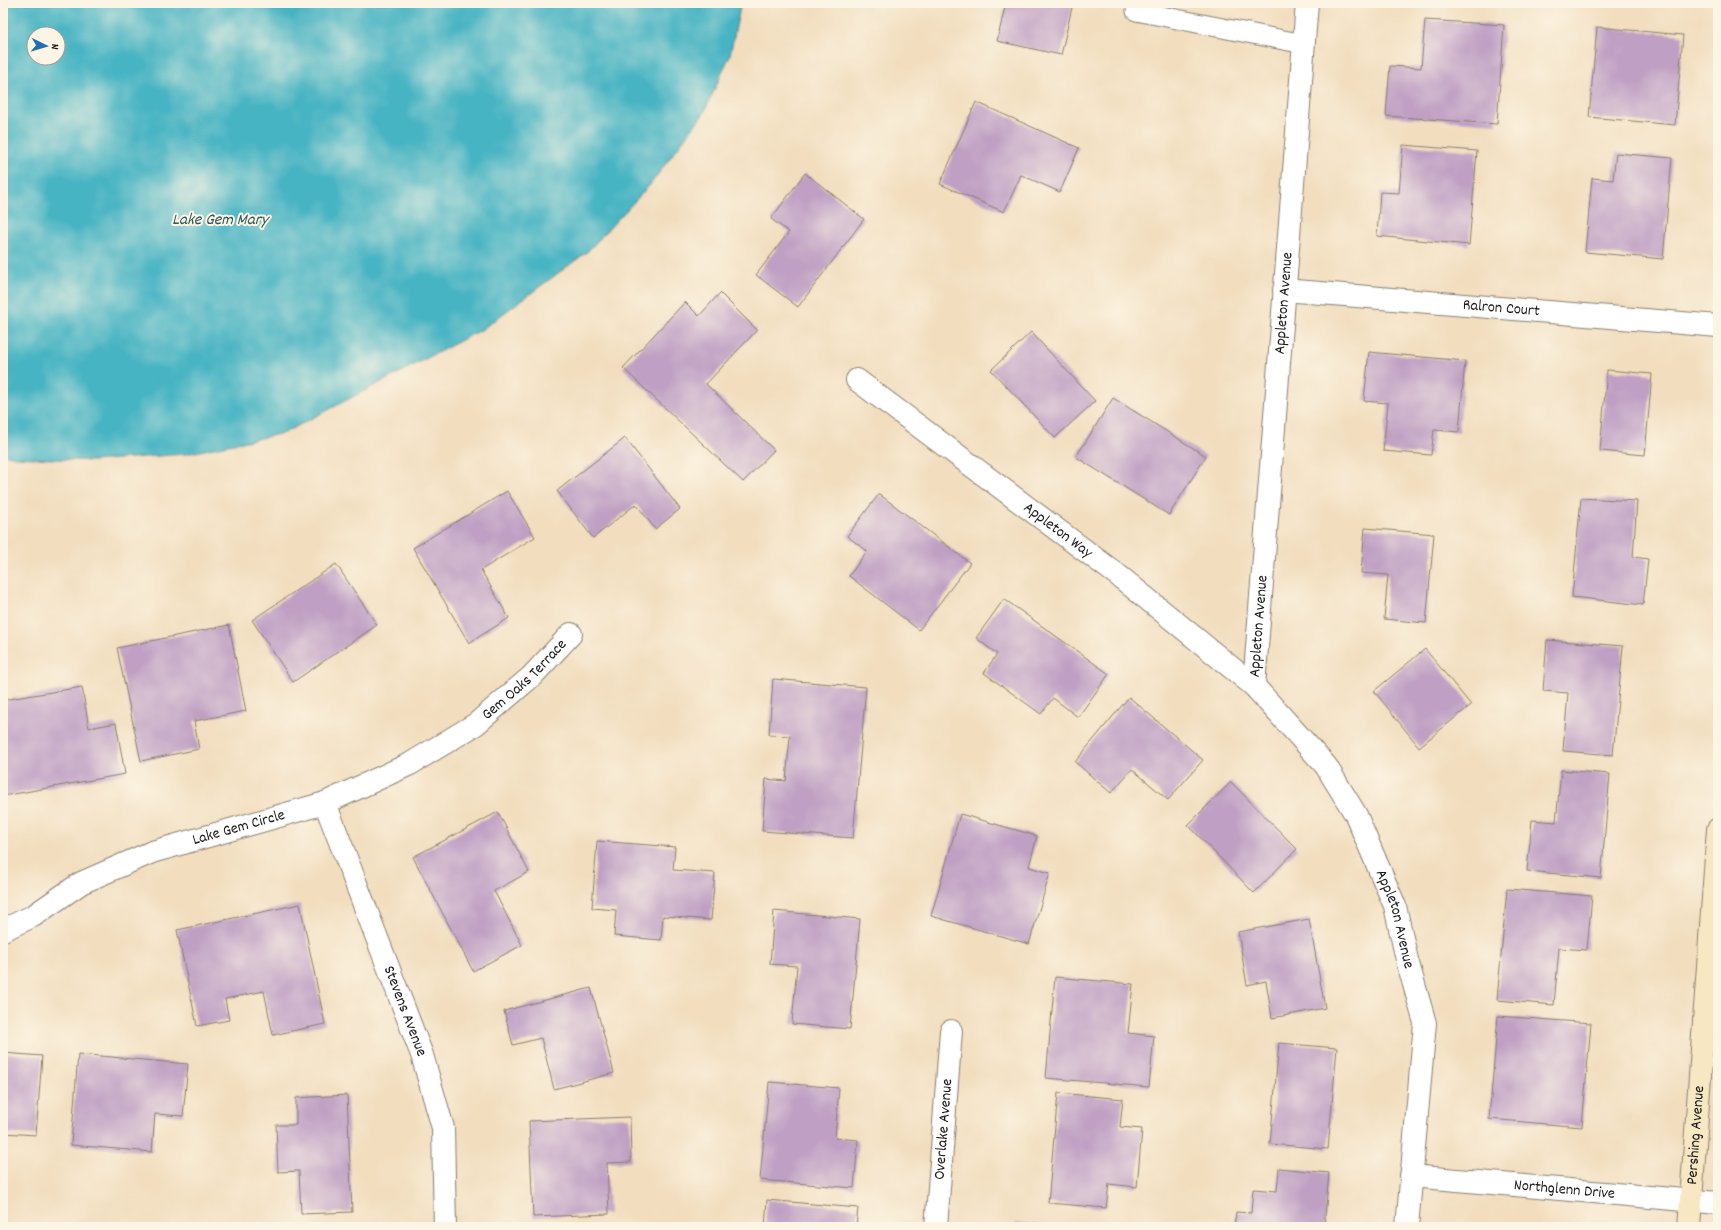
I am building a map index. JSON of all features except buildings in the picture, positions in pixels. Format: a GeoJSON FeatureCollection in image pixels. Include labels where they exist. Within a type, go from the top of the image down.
{"type":"FeatureCollection","features":[{"type":"Feature","properties":{"kind":"street","name":"Appleton Avenue"},"geometry":{"type":"LineString","coordinates":[[1307,3],[1254,686],[1326,766],[1356,815],[1395,906],[1407,960],[1425,1023],[1407,1227]]}},
{"type":"Feature","properties":{"kind":"street","name":"Ralron Court"},"geometry":{"type":"LineString","coordinates":[[1284,290],[1718,326]]}},
{"type":"Feature","properties":{"kind":"street","name":"Appleton Way"},"geometry":{"type":"LineString","coordinates":[[857,380],[1119,576],[1254,686]]}},
{"type":"Feature","properties":{"kind":"street","name":"Gem Oaks Terrace"},"geometry":{"type":"LineString","coordinates":[[476,724],[532,676],[571,634]]}},
{"type":"Feature","properties":{"kind":"street","name":"Lake Gem Circle"},"geometry":{"type":"LineString","coordinates":[[3,930],[33,916],[81,883],[152,852],[325,803],[410,764],[476,724]]}},
{"type":"Feature","properties":{"kind":"street","name":"Stevens Avenue"},"geometry":{"type":"LineString","coordinates":[[325,803],[422,1055],[443,1128],[445,1227]]}},
{"type":"Feature","properties":{"kind":"street","name":"Pershing Avenue"},"geometry":{"type":"LineString","coordinates":[[1689,1227],[1718,829]]}},
{"type":"Feature","properties":{"kind":"street","name":"Overlake Avenue"},"geometry":{"type":"LineString","coordinates":[[936,1227],[951,1031]]}},
{"type":"Feature","properties":{"kind":"street","name":"Northglenn Drive"},"geometry":{"type":"LineString","coordinates":[[1411,1176],[1718,1203]]}},
{"type":"Feature","properties":{"kind":"lane"},"geometry":{"type":"LineString","coordinates":[[1136,11],[1304,44]]}},
{"type":"Feature","properties":{"kind":"water","name":"Lake Gem Mary"},"geometry":{"type":"Polygon","coordinates":[[[3,3],[741,3],[730,55],[704,113],[649,186],[587,252],[481,330],[284,433],[186,454],[92,461],[15,457],[3,454],[3,3]]]}}]}
